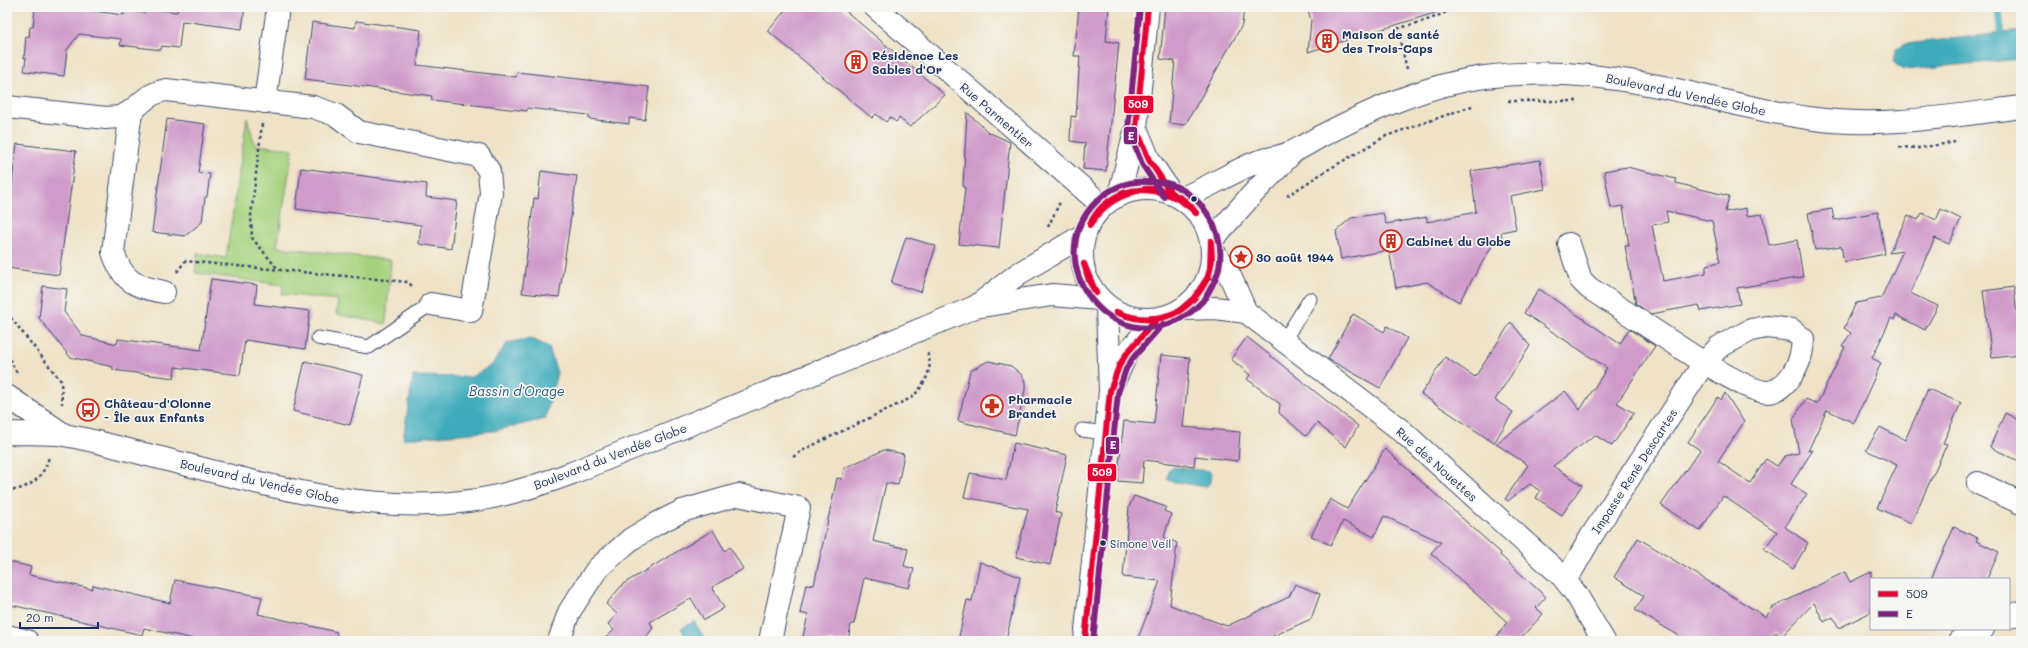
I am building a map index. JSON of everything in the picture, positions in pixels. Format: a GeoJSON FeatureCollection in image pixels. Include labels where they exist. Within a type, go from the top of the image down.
{"type":"FeatureCollection","features":[{"type":"Feature","properties":{"kind":"main road"},"geometry":{"type":"LineString","coordinates":[[265,102],[278,7]]}},
{"type":"Feature","properties":{"kind":"main road","name":"Rue Parmentier"},"geometry":{"type":"LineString","coordinates":[[875,7],[994,111],[1111,200]]}},
{"type":"Feature","properties":{"kind":"main road"},"geometry":{"type":"LineString","coordinates":[[1111,200],[1136,128],[1148,7]]}},
{"type":"Feature","properties":{"kind":"main road","name":"Boulevard du Vendée Globe"},"geometry":{"type":"LineString","coordinates":[[1177,196],[1203,190],[1257,162],[1293,152],[1348,123],[1401,100],[1461,80],[1504,74],[1564,74],[1614,78],[1665,87],[1761,110],[1809,118],[1846,122],[1912,120],[2021,107]]}},
{"type":"Feature","properties":{"kind":"main road"},"geometry":{"type":"LineString","coordinates":[[7,107],[106,118],[119,117],[131,111],[150,94],[166,90],[313,107],[336,115],[359,132],[479,156],[489,171],[491,193],[471,311],[431,304]]}},
{"type":"Feature","properties":{"kind":"main road"},"geometry":{"type":"LineString","coordinates":[[131,111],[113,252],[118,268],[129,281],[141,288],[164,292]]}},
{"type":"Feature","properties":{"kind":"main road"},"geometry":{"type":"LineString","coordinates":[[1136,128],[1149,160],[1177,196],[1196,210],[1206,224],[1212,245],[1210,272],[1200,292],[1183,309],[1157,319],[1139,319],[1122,315],[1103,303],[1087,280],[1082,257],[1085,234],[1092,218],[1111,200],[1136,189],[1154,189],[1177,196]]}},
{"type":"Feature","properties":{"kind":"main road","name":"Boulevard du Vendée Globe"},"geometry":{"type":"LineString","coordinates":[[1212,245],[1248,199],[1293,152]]}},
{"type":"Feature","properties":{"kind":"main road","name":"Boulevard du Vendée Globe"},"geometry":{"type":"LineString","coordinates":[[975,307],[1018,274],[1085,234]]}},
{"type":"Feature","properties":{"kind":"main road","name":"Impasse René Descartes"},"geometry":{"type":"LineString","coordinates":[[1562,576],[1572,570],[1592,535],[1704,363],[1589,288],[1581,280],[1569,244]]}},
{"type":"Feature","properties":{"kind":"main road","name":"Rue des Nouettes"},"geometry":{"type":"LineString","coordinates":[[1212,245],[1230,276],[1246,312],[1283,342],[1402,431],[1562,576],[1576,594],[1604,641]]}},
{"type":"Feature","properties":{"kind":"main road","name":"Boulevard du Vendée Globe"},"geometry":{"type":"LineString","coordinates":[[7,433],[63,434],[281,488],[339,500],[371,504],[442,504],[474,500],[540,485],[572,474],[975,307],[1052,295],[1103,303]]}},
{"type":"Feature","properties":{"kind":"main road"},"geometry":{"type":"LineString","coordinates":[[1086,641],[1110,390],[1103,303]]}},
{"type":"Feature","properties":{"kind":"main road"},"geometry":{"type":"LineString","coordinates":[[1183,309],[1215,308],[1246,312]]}},
{"type":"Feature","properties":{"kind":"main road"},"geometry":{"type":"LineString","coordinates":[[1110,390],[1119,366],[1127,353],[1157,319]]}},
{"type":"Feature","properties":{"kind":"main road","name":"Boulevard du Vendée Globe"},"geometry":{"type":"LineString","coordinates":[[7,396],[63,434]]}},
{"type":"Feature","properties":{"kind":"main road"},"geometry":{"type":"LineString","coordinates":[[1978,483],[2021,503]]}},
{"type":"Feature","properties":{"kind":"main road"},"geometry":{"type":"LineString","coordinates":[[559,641],[570,612],[597,569],[631,539],[682,511],[738,495],[799,508],[770,641]]}},
{"type":"Feature","properties":{"kind":"main road"},"geometry":{"type":"LineString","coordinates":[[2010,618],[2021,612]]}},
{"type":"Feature","properties":{"kind":"main road"},"geometry":{"type":"LineString","coordinates":[[1959,641],[1981,630]]}},
{"type":"Feature","properties":{"kind":"main road"},"geometry":{"type":"LineString","coordinates":[[7,636],[28,641]]}},
{"type":"Feature","properties":{"kind":"lane"},"geometry":{"type":"LineString","coordinates":[[1283,342],[1310,299]]}},
{"type":"Feature","properties":{"kind":"lane"},"geometry":{"type":"LineString","coordinates":[[318,338],[369,347],[431,304]]}},
{"type":"Feature","properties":{"kind":"lane"},"geometry":{"type":"LineString","coordinates":[[1082,430],[1105,433]]}},
{"type":"Feature","properties":{"kind":"path"},"geometry":{"type":"LineString","coordinates":[[1407,70],[1397,29],[1430,19],[1459,7]]}},
{"type":"Feature","properties":{"kind":"path"},"geometry":{"type":"LineString","coordinates":[[1503,101],[1582,101]]}},
{"type":"Feature","properties":{"kind":"path"},"geometry":{"type":"LineString","coordinates":[[265,102],[251,216],[252,238],[278,268]]}},
{"type":"Feature","properties":{"kind":"path"},"geometry":{"type":"LineString","coordinates":[[1281,200],[1324,172],[1386,136],[1480,104]]}},
{"type":"Feature","properties":{"kind":"path"},"geometry":{"type":"LineString","coordinates":[[1895,147],[1919,148],[1958,142]]}},
{"type":"Feature","properties":{"kind":"path"},"geometry":{"type":"LineString","coordinates":[[1044,233],[1064,194]]}},
{"type":"Feature","properties":{"kind":"path"},"geometry":{"type":"LineString","coordinates":[[164,292],[185,261],[278,268],[408,282],[431,304]]}},
{"type":"Feature","properties":{"kind":"green space"},"geometry":{"type":"Polygon","coordinates":[[[247,118],[255,145],[293,149],[277,247],[391,260],[386,324],[336,314],[338,300],[282,294],[283,285],[195,273],[197,253],[226,258],[247,118]]]}},
{"type":"Feature","properties":{"kind":"water"},"geometry":{"type":"Polygon","coordinates":[[[2021,31],[2021,59],[1904,70],[1894,63],[1896,49],[1905,44],[2021,31]]]}},
{"type":"Feature","properties":{"kind":"water","name":"Bassin d'Orage"},"geometry":{"type":"Polygon","coordinates":[[[530,338],[549,347],[557,373],[545,419],[494,431],[403,439],[413,376],[471,377],[492,365],[507,343],[530,338]]]}},
{"type":"Feature","properties":{"kind":"water"},"geometry":{"type":"Polygon","coordinates":[[[1174,467],[1209,471],[1212,474],[1211,482],[1206,487],[1170,481],[1167,478],[1169,469],[1174,467]]]}},
{"type":"Feature","properties":{"kind":"water"},"geometry":{"type":"Polygon","coordinates":[[[694,621],[706,641],[688,641],[681,629],[694,621]]]}},
{"type":"Feature","properties":{"kind":"building"},"geometry":{"type":"Polygon","coordinates":[[[35,7],[62,7],[124,15],[124,10],[145,13],[145,8],[177,12],[178,7],[245,7],[242,29],[182,21],[179,48],[162,46],[161,50],[120,45],[121,39],[79,34],[67,50],[64,76],[24,71],[26,58],[24,58],[26,36],[29,37],[30,27],[33,27],[35,7]]]}},
{"type":"Feature","properties":{"kind":"building","name":"Résidence Les Sables d'Or"},"geometry":{"type":"Polygon","coordinates":[[[788,7],[841,7],[945,95],[910,127],[899,118],[896,122],[890,117],[886,122],[876,114],[872,118],[768,31],[788,7]]]}},
{"type":"Feature","properties":{"kind":"building"},"geometry":{"type":"Polygon","coordinates":[[[1079,7],[1109,7],[1106,41],[1119,43],[1106,171],[1083,169],[1085,143],[1070,141],[1071,116],[1076,117],[1080,56],[1074,56],[1079,7]]]}},
{"type":"Feature","properties":{"kind":"building"},"geometry":{"type":"Polygon","coordinates":[[[1165,7],[1244,7],[1242,25],[1185,125],[1169,123],[1175,61],[1160,59],[1165,7]]]}},
{"type":"Feature","properties":{"kind":"building","name":"Maison de santé des Trois-Caps"},"geometry":{"type":"Polygon","coordinates":[[[1307,7],[1438,7],[1438,12],[1308,52],[1311,20],[1307,7]]]}},
{"type":"Feature","properties":{"kind":"building"},"geometry":{"type":"Polygon","coordinates":[[[356,21],[421,30],[417,65],[516,77],[517,72],[649,87],[645,120],[629,118],[629,124],[589,119],[589,115],[527,108],[527,111],[431,100],[432,96],[305,79],[312,22],[355,28],[356,21]]]}},
{"type":"Feature","properties":{"kind":"building"},"geometry":{"type":"Polygon","coordinates":[[[967,112],[988,132],[1010,142],[999,248],[959,244],[965,187],[963,186],[967,112]]]}},
{"type":"Feature","properties":{"kind":"building"},"geometry":{"type":"Polygon","coordinates":[[[167,119],[205,124],[198,173],[210,174],[207,197],[205,197],[202,222],[185,236],[152,232],[167,119]]]}},
{"type":"Feature","properties":{"kind":"building"},"geometry":{"type":"Polygon","coordinates":[[[17,144],[76,151],[59,275],[7,268],[7,218],[17,144]]]}},
{"type":"Feature","properties":{"kind":"building"},"geometry":{"type":"Polygon","coordinates":[[[1540,160],[1545,189],[1510,196],[1516,229],[1501,232],[1502,238],[1496,239],[1459,302],[1427,282],[1396,288],[1389,250],[1341,259],[1336,231],[1351,218],[1383,213],[1386,224],[1427,217],[1427,222],[1476,212],[1471,171],[1540,160]]]}},
{"type":"Feature","properties":{"kind":"building"},"geometry":{"type":"Polygon","coordinates":[[[1627,167],[1676,179],[1676,183],[1729,196],[1725,212],[1746,208],[1747,216],[1762,214],[1769,245],[1797,240],[1803,277],[1737,288],[1740,304],[1701,311],[1699,305],[1651,314],[1636,304],[1625,246],[1629,246],[1623,206],[1611,208],[1604,171],[1627,167]],[[1666,211],[1668,222],[1652,225],[1663,281],[1706,273],[1706,265],[1720,262],[1712,221],[1666,211]]]}},
{"type":"Feature","properties":{"kind":"building"},"geometry":{"type":"Polygon","coordinates":[[[301,168],[427,184],[426,197],[457,201],[451,249],[419,244],[421,225],[296,209],[301,168]]]}},
{"type":"Feature","properties":{"kind":"building"},"geometry":{"type":"Polygon","coordinates":[[[541,171],[577,176],[559,297],[522,293],[534,198],[538,199],[541,171]]]}},
{"type":"Feature","properties":{"kind":"building"},"geometry":{"type":"Polygon","coordinates":[[[1832,209],[1834,220],[1878,212],[1885,254],[1844,262],[1841,246],[1815,250],[1808,213],[1832,209]]]}},
{"type":"Feature","properties":{"kind":"building"},"geometry":{"type":"Polygon","coordinates":[[[1941,209],[1961,219],[1949,244],[1935,238],[1910,293],[1938,306],[1925,330],[1896,315],[1894,320],[1891,318],[1872,358],[1881,363],[1854,423],[1827,410],[1808,451],[1813,450],[1791,484],[1807,494],[1785,527],[1808,543],[1793,569],[1764,549],[1777,532],[1723,496],[1700,531],[1661,505],[1700,450],[1688,442],[1718,397],[1721,400],[1725,393],[1744,422],[1718,461],[1750,483],[1766,459],[1777,466],[1785,456],[1799,453],[1793,419],[1806,399],[1817,404],[1845,347],[1842,346],[1851,333],[1844,328],[1856,303],[1881,298],[1903,251],[1889,253],[1908,215],[1918,220],[1922,213],[1936,220],[1941,209]]]}},
{"type":"Feature","properties":{"kind":"building"},"geometry":{"type":"Polygon","coordinates":[[[906,237],[936,246],[921,292],[891,283],[906,237]]]}},
{"type":"Feature","properties":{"kind":"building"},"geometry":{"type":"Polygon","coordinates":[[[211,279],[257,285],[255,304],[310,311],[305,349],[245,340],[240,375],[175,367],[174,378],[113,370],[113,367],[70,357],[39,318],[43,286],[67,289],[64,312],[83,336],[117,344],[118,339],[201,350],[211,279]]]}},
{"type":"Feature","properties":{"kind":"building"},"geometry":{"type":"Polygon","coordinates":[[[2014,287],[2021,355],[1992,358],[1983,291],[2014,287]]]}},
{"type":"Feature","properties":{"kind":"building"},"geometry":{"type":"Polygon","coordinates":[[[1539,289],[1620,344],[1629,329],[1655,346],[1617,403],[1634,413],[1612,446],[1595,435],[1553,466],[1582,485],[1562,515],[1536,498],[1540,491],[1530,484],[1508,501],[1505,499],[1528,465],[1496,444],[1565,391],[1580,410],[1607,368],[1524,313],[1539,289]]]}},
{"type":"Feature","properties":{"kind":"building"},"geometry":{"type":"Polygon","coordinates":[[[1353,314],[1384,332],[1387,326],[1407,338],[1380,388],[1328,359],[1353,314]]]}},
{"type":"Feature","properties":{"kind":"building"},"geometry":{"type":"Polygon","coordinates":[[[1511,322],[1530,346],[1495,400],[1513,412],[1494,443],[1421,394],[1445,357],[1475,377],[1511,322]]]}},
{"type":"Feature","properties":{"kind":"building"},"geometry":{"type":"Polygon","coordinates":[[[1247,337],[1358,426],[1346,447],[1317,423],[1306,436],[1279,413],[1280,404],[1247,379],[1250,375],[1231,359],[1247,337]]]}},
{"type":"Feature","properties":{"kind":"building"},"geometry":{"type":"Polygon","coordinates":[[[1161,355],[1190,358],[1183,427],[1240,432],[1238,461],[1195,456],[1194,466],[1144,460],[1142,483],[1117,481],[1124,421],[1154,424],[1161,355]]]}},
{"type":"Feature","properties":{"kind":"building"},"geometry":{"type":"Polygon","coordinates":[[[305,361],[363,375],[350,425],[293,411],[305,361]]]}},
{"type":"Feature","properties":{"kind":"building","name":"Pharmacie Brandet"},"geometry":{"type":"Polygon","coordinates":[[[988,361],[1011,366],[1022,375],[1025,382],[1025,390],[1015,435],[958,421],[970,371],[988,361]]]}},
{"type":"Feature","properties":{"kind":"building"},"geometry":{"type":"Polygon","coordinates":[[[1928,389],[1961,403],[1943,443],[1947,444],[1911,523],[1877,508],[1897,465],[1866,450],[1880,427],[1905,440],[1928,389]]]}},
{"type":"Feature","properties":{"kind":"building"},"geometry":{"type":"Polygon","coordinates":[[[2005,413],[2021,421],[2021,462],[1990,447],[2005,413]]]}},
{"type":"Feature","properties":{"kind":"building"},"geometry":{"type":"Polygon","coordinates":[[[1014,443],[1067,455],[1055,512],[1061,514],[1050,565],[1016,557],[1028,509],[964,497],[970,473],[1006,480],[1014,443]]]}},
{"type":"Feature","properties":{"kind":"building"},"geometry":{"type":"Polygon","coordinates":[[[1385,449],[1501,553],[1500,555],[1546,597],[1536,608],[1543,614],[1518,641],[1494,641],[1507,622],[1431,553],[1441,542],[1384,516],[1374,537],[1343,521],[1331,545],[1311,536],[1330,499],[1347,509],[1385,449]]]}},
{"type":"Feature","properties":{"kind":"building"},"geometry":{"type":"Polygon","coordinates":[[[884,450],[904,454],[898,485],[886,483],[873,541],[908,549],[904,566],[914,569],[909,588],[864,578],[854,624],[851,624],[848,641],[802,641],[808,615],[800,613],[806,584],[814,585],[837,478],[842,479],[844,468],[884,450]]]}},
{"type":"Feature","properties":{"kind":"building"},"geometry":{"type":"Polygon","coordinates":[[[1134,496],[1166,507],[1164,511],[1171,514],[1164,537],[1177,543],[1170,605],[1227,626],[1289,597],[1295,584],[1320,594],[1311,619],[1262,641],[1137,641],[1160,581],[1123,577],[1129,507],[1134,496]]]}},
{"type":"Feature","properties":{"kind":"building"},"geometry":{"type":"Polygon","coordinates":[[[1954,527],[1978,538],[1976,541],[1999,552],[1987,578],[1931,578],[1954,527]]]}},
{"type":"Feature","properties":{"kind":"building"},"geometry":{"type":"Polygon","coordinates":[[[713,530],[725,551],[730,547],[743,569],[712,587],[724,608],[704,620],[691,598],[650,622],[653,628],[643,641],[603,641],[614,630],[608,624],[617,614],[606,604],[623,584],[713,530]]]}},
{"type":"Feature","properties":{"kind":"building"},"geometry":{"type":"Polygon","coordinates":[[[1638,538],[1766,617],[1772,608],[1845,572],[1850,582],[1871,572],[1870,612],[1839,628],[1833,617],[1824,622],[1814,603],[1781,637],[1776,632],[1767,641],[1688,641],[1635,610],[1644,596],[1614,577],[1638,538]]]}},
{"type":"Feature","properties":{"kind":"building"},"geometry":{"type":"Polygon","coordinates":[[[7,561],[31,567],[29,575],[92,589],[93,585],[170,603],[175,580],[262,597],[258,614],[337,632],[336,641],[203,641],[144,628],[142,635],[7,604],[7,561]]]}},
{"type":"Feature","properties":{"kind":"building"},"geometry":{"type":"Polygon","coordinates":[[[980,562],[1020,577],[1006,641],[958,641],[967,600],[972,601],[980,562]]]}},
{"type":"Feature","properties":{"kind":"waterway"},"geometry":{"type":"LineString","coordinates":[[1998,7],[2001,33]]}},
{"type":"Feature","properties":{"kind":"transit line","name":"E"},"geometry":{"type":"LineString","coordinates":[[1140,7],[1128,129],[1142,164],[1164,197]]}},
{"type":"Feature","properties":{"kind":"transit line","name":"509"},"geometry":{"type":"LineString","coordinates":[[1148,7],[1136,128],[1149,160],[1171,193]]}},
{"type":"Feature","properties":{"kind":"transit line","name":"E"},"geometry":{"type":"LineString","coordinates":[[1206,298],[1193,311],[1160,326],[1134,326],[1110,317],[1092,300],[1079,277],[1075,252],[1080,225],[1097,201],[1119,186],[1132,182],[1163,182],[1184,191],[1203,208],[1210,218],[1216,230],[1219,242],[1219,268],[1216,279],[1207,295]]}},
{"type":"Feature","properties":{"kind":"transit line","name":"509"},"geometry":{"type":"LineString","coordinates":[[1140,190],[1155,189],[1171,193],[1186,202],[1196,213]]}},
{"type":"Feature","properties":{"kind":"transit line","name":"509"},"geometry":{"type":"LineString","coordinates":[[1090,225],[1093,218],[1110,200],[1124,193],[1140,190]]}},
{"type":"Feature","properties":{"kind":"transit line","name":"509"},"geometry":{"type":"LineString","coordinates":[[1090,225],[1100,212],[1111,202],[1124,195],[1140,190]]}},
{"type":"Feature","properties":{"kind":"transit line","name":"509"},"geometry":{"type":"LineString","coordinates":[[1140,190],[1164,193],[1183,202],[1196,213]]}},
{"type":"Feature","properties":{"kind":"transit line","name":"509"},"geometry":{"type":"LineString","coordinates":[[1208,277],[1210,270],[1211,241]]}},
{"type":"Feature","properties":{"kind":"transit line","name":"509"},"geometry":{"type":"LineString","coordinates":[[1208,277],[1212,260],[1211,241]]}},
{"type":"Feature","properties":{"kind":"transit line","name":"509"},"geometry":{"type":"LineString","coordinates":[[1084,264],[1096,293]]}},
{"type":"Feature","properties":{"kind":"transit line","name":"509"},"geometry":{"type":"LineString","coordinates":[[1084,264],[1089,281],[1096,293]]}},
{"type":"Feature","properties":{"kind":"transit line","name":"509"},"geometry":{"type":"LineString","coordinates":[[1179,311],[1194,298],[1208,277]]}},
{"type":"Feature","properties":{"kind":"transit line","name":"509"},"geometry":{"type":"LineString","coordinates":[[1179,311],[1196,296],[1208,277]]}},
{"type":"Feature","properties":{"kind":"transit line","name":"509"},"geometry":{"type":"LineString","coordinates":[[1116,312],[1132,317],[1148,319],[1163,317],[1179,311]]}},
{"type":"Feature","properties":{"kind":"transit line","name":"509"},"geometry":{"type":"LineString","coordinates":[[1116,312],[1140,319],[1156,319],[1179,311]]}},
{"type":"Feature","properties":{"kind":"transit line","name":"509"},"geometry":{"type":"LineString","coordinates":[[1085,641],[1110,391],[1119,366],[1127,353],[1157,319]]}},
{"type":"Feature","properties":{"kind":"transit line","name":"E"},"geometry":{"type":"LineString","coordinates":[[1093,641],[1118,393],[1126,369],[1133,358],[1163,324]]}},
{"type":"Feature","properties":{"kind":"place","name":"Maison de santé des Trois-Caps"},"geometry":{"type":"Point","coordinates":[1327,41]}},
{"type":"Feature","properties":{"kind":"place","name":"Résidence Les Sables d'Or"},"geometry":{"type":"Point","coordinates":[856,62]}},
{"type":"Feature","properties":{"kind":"place","name":"Cabinet du Globe"},"geometry":{"type":"Point","coordinates":[1391,241]}},
{"type":"Feature","properties":{"kind":"place","name":"30 août 1944"},"geometry":{"type":"Point","coordinates":[1241,257]}},
{"type":"Feature","properties":{"kind":"place","name":"Pharmacie Brandet"},"geometry":{"type":"Point","coordinates":[992,406]}},
{"type":"Feature","properties":{"kind":"place","name":"Château-d'Olonne - Île aux Enfants"},"geometry":{"type":"Point","coordinates":[88,410]}},
{"type":"Feature","properties":{"kind":"place","name":"Simone Veil"},"geometry":{"type":"Point","coordinates":[1103,543]}}]}
